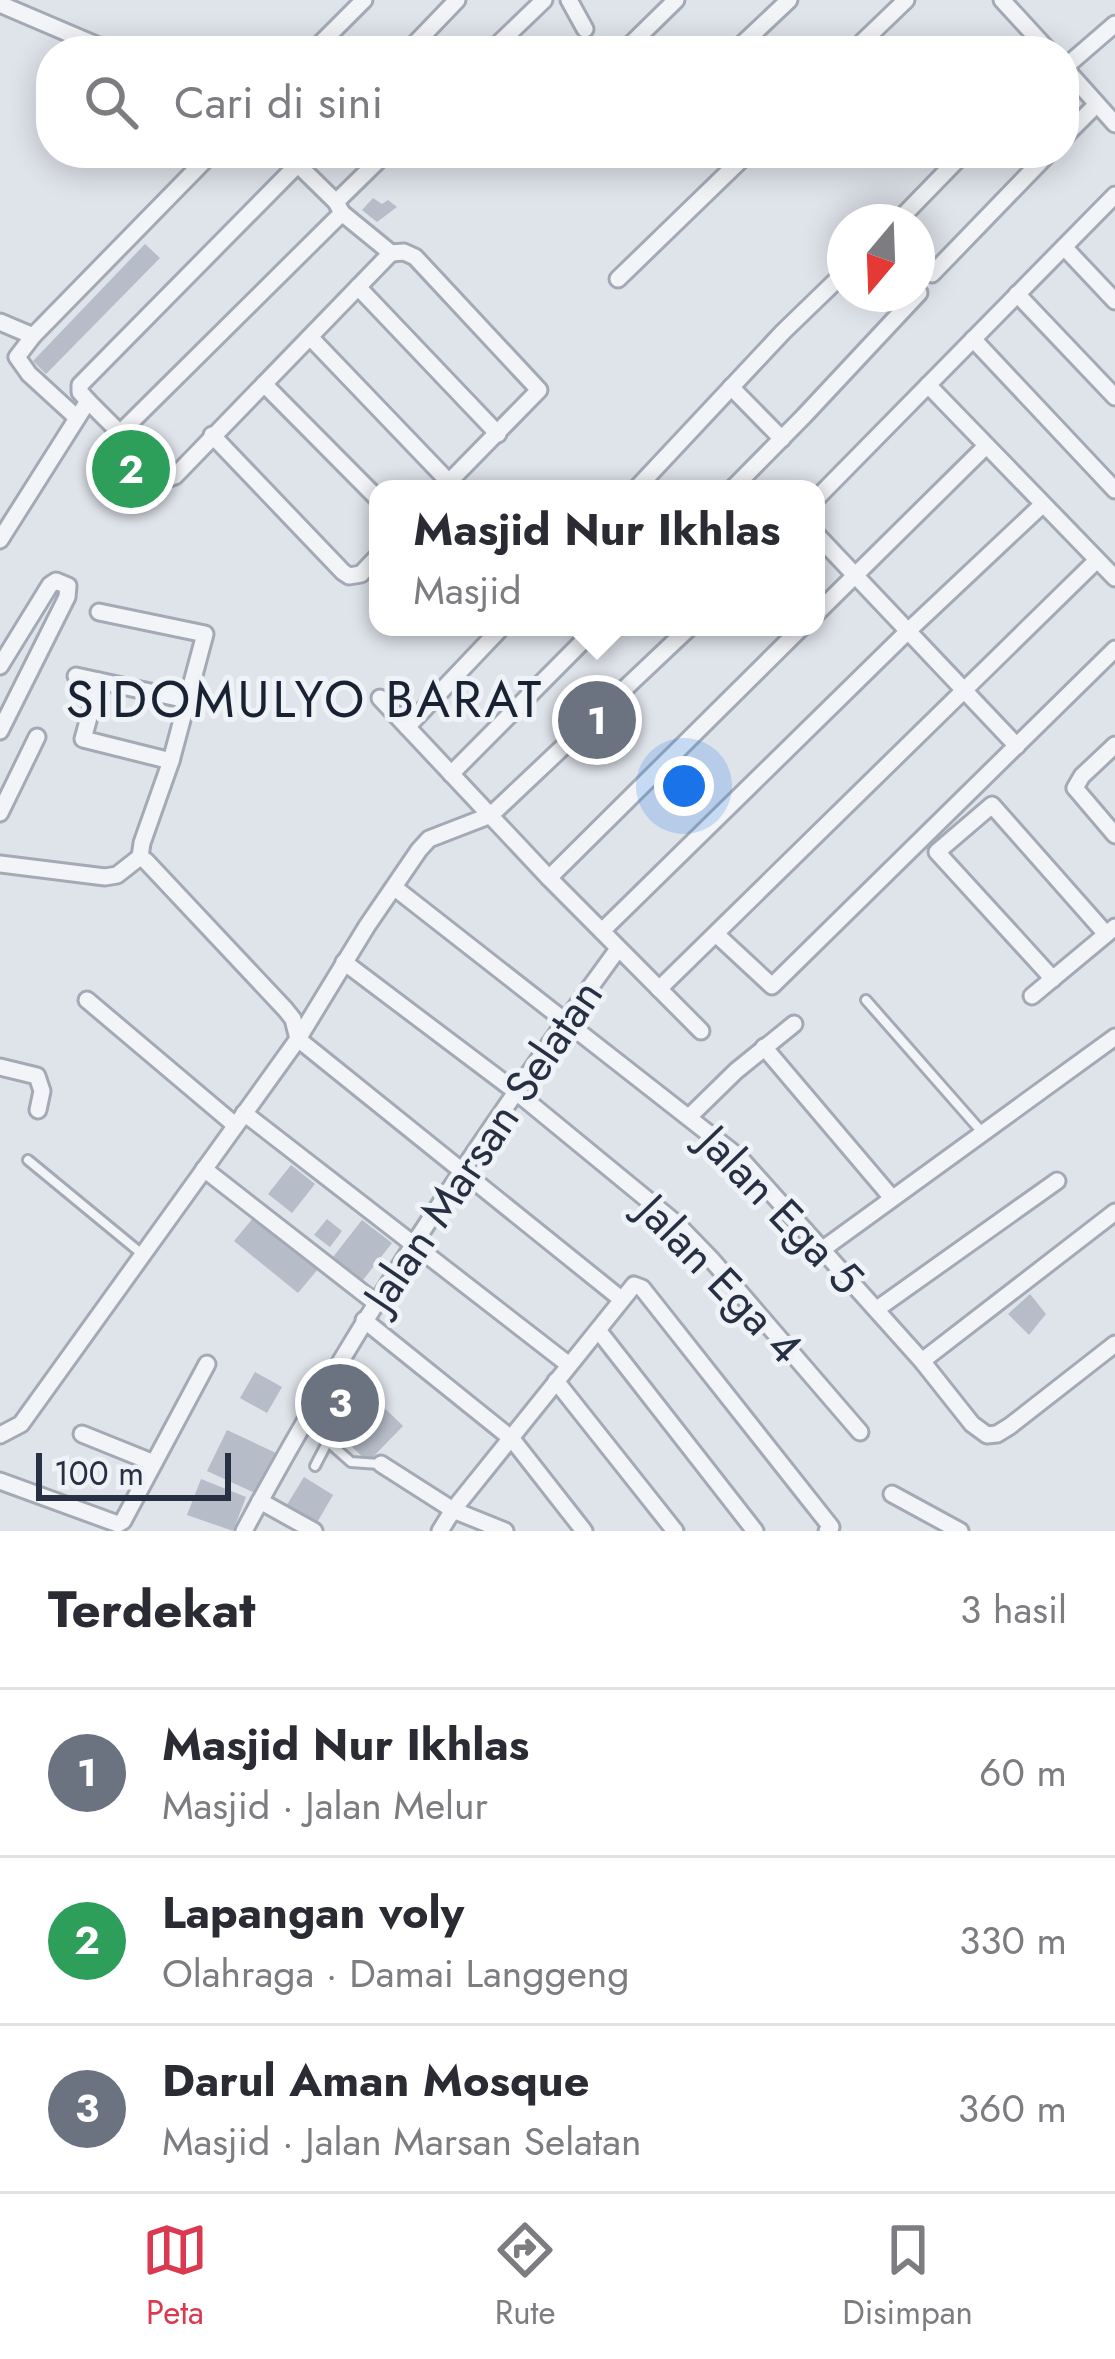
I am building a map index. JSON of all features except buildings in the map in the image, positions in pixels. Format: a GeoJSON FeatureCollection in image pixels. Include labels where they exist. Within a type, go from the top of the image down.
{"type":"FeatureCollection","features":[{"type":"Feature","properties":{"kind":"street"},"geometry":{"type":"LineString","coordinates":[[328,36],[364,0]]}},
{"type":"Feature","properties":{"kind":"street"},"geometry":{"type":"LineString","coordinates":[[422,36],[457,0]]}},
{"type":"Feature","properties":{"kind":"street"},"geometry":{"type":"LineString","coordinates":[[507,36],[544,0]]}},
{"type":"Feature","properties":{"kind":"street"},"geometry":{"type":"LineString","coordinates":[[569,0],[585,29]]}},
{"type":"Feature","properties":{"kind":"street"},"geometry":{"type":"LineString","coordinates":[[639,36],[676,0]]}},
{"type":"Feature","properties":{"kind":"street"},"geometry":{"type":"LineString","coordinates":[[751,36],[789,0]]}},
{"type":"Feature","properties":{"kind":"street"},"geometry":{"type":"LineString","coordinates":[[869,36],[906,0]]}},
{"type":"Feature","properties":{"kind":"street"},"geometry":{"type":"LineString","coordinates":[[1002,0],[1035,36]]}},
{"type":"Feature","properties":{"kind":"street"},"geometry":{"type":"LineString","coordinates":[[0,4],[75,36]]}},
{"type":"Feature","properties":{"kind":"street"},"geometry":{"type":"LineString","coordinates":[[1079,55],[1115,24]]}},
{"type":"Feature","properties":{"kind":"street"},"geometry":{"type":"LineString","coordinates":[[1079,84],[1115,124]]}},
{"type":"Feature","properties":{"kind":"street"},"geometry":{"type":"LineString","coordinates":[[1079,120],[1097,104]]}},
{"type":"Feature","properties":{"kind":"street"},"geometry":{"type":"LineString","coordinates":[[76,417],[29,374],[17,356],[197,168]]}},
{"type":"Feature","properties":{"kind":"street"},"geometry":{"type":"LineString","coordinates":[[287,168],[80,385],[80,392],[160,475],[175,476],[391,253],[404,252],[415,257],[539,389],[451,480]]}},
{"type":"Feature","properties":{"kind":"street"},"geometry":{"type":"LineString","coordinates":[[307,168],[339,207],[391,253]]}},
{"type":"Feature","properties":{"kind":"street"},"geometry":{"type":"LineString","coordinates":[[121,432],[373,168]]}},
{"type":"Feature","properties":{"kind":"street"},"geometry":{"type":"LineString","coordinates":[[619,279],[733,168]]}},
{"type":"Feature","properties":{"kind":"street"},"geometry":{"type":"LineString","coordinates":[[914,204],[949,168]]}},
{"type":"Feature","properties":{"kind":"street"},"geometry":{"type":"LineString","coordinates":[[935,271],[1034,168]]}},
{"type":"Feature","properties":{"kind":"street"},"geometry":{"type":"LineString","coordinates":[[825,490],[1113,203]]}},
{"type":"Feature","properties":{"kind":"street"},"geometry":{"type":"LineString","coordinates":[[1064,247],[1115,301]]}},
{"type":"Feature","properties":{"kind":"street"},"geometry":{"type":"LineString","coordinates":[[358,287],[498,434]]}},
{"type":"Feature","properties":{"kind":"street"},"geometry":{"type":"LineString","coordinates":[[644,480],[827,290]]}},
{"type":"Feature","properties":{"kind":"street"},"geometry":{"type":"LineString","coordinates":[[1017,295],[1115,397]]}},
{"type":"Feature","properties":{"kind":"street"},"geometry":{"type":"LineString","coordinates":[[740,480],[900,312]]}},
{"type":"Feature","properties":{"kind":"street"},"geometry":{"type":"LineString","coordinates":[[0,322],[33,336]]}},
{"type":"Feature","properties":{"kind":"street"},"geometry":{"type":"LineString","coordinates":[[310,337],[440,480]]}},
{"type":"Feature","properties":{"kind":"street"},"geometry":{"type":"LineString","coordinates":[[973,339],[1115,490]]}},
{"type":"Feature","properties":{"kind":"street"},"geometry":{"type":"LineString","coordinates":[[263,384],[369,491]]}},
{"type":"Feature","properties":{"kind":"street"},"geometry":{"type":"LineString","coordinates":[[928,385],[1115,578]]}},
{"type":"Feature","properties":{"kind":"street"},"geometry":{"type":"LineString","coordinates":[[731,387],[782,439]]}},
{"type":"Feature","properties":{"kind":"street"},"geometry":{"type":"LineString","coordinates":[[1,535],[88,400]]}},
{"type":"Feature","properties":{"kind":"street"},"geometry":{"type":"LineString","coordinates":[[212,435],[343,572],[361,574],[369,566]]}},
{"type":"Feature","properties":{"kind":"street"},"geometry":{"type":"LineString","coordinates":[[825,605],[985,447]]}},
{"type":"Feature","properties":{"kind":"street"},"geometry":{"type":"LineString","coordinates":[[602,931],[1042,505]]}},
{"type":"Feature","properties":{"kind":"street"},"geometry":{"type":"LineString","coordinates":[[825,543],[1017,746]]}},
{"type":"Feature","properties":{"kind":"street"},"geometry":{"type":"LineString","coordinates":[[659,989],[1096,561]]}},
{"type":"Feature","properties":{"kind":"street"},"geometry":{"type":"LineString","coordinates":[[0,666],[50,585],[56,581],[68,586],[67,597],[8,697],[0,731]]}},
{"type":"Feature","properties":{"kind":"street"},"geometry":{"type":"LineString","coordinates":[[0,864],[105,878],[140,857],[205,634],[99,612]]}},
{"type":"Feature","properties":{"kind":"street"},"geometry":{"type":"LineString","coordinates":[[406,727],[493,636]]}},
{"type":"Feature","properties":{"kind":"street"},"geometry":{"type":"LineString","coordinates":[[452,774],[588,636]]}},
{"type":"Feature","properties":{"kind":"street"},"geometry":{"type":"LineString","coordinates":[[0,1435],[21,1424],[143,1256],[298,1039],[344,962],[429,839],[490,815],[680,636]]}},
{"type":"Feature","properties":{"kind":"street"},"geometry":{"type":"LineString","coordinates":[[548,878],[793,636]]}},
{"type":"Feature","properties":{"kind":"street"},"geometry":{"type":"LineString","coordinates":[[716,934],[772,986],[1115,649]]}},
{"type":"Feature","properties":{"kind":"street"},"geometry":{"type":"LineString","coordinates":[[76,676],[188,700]]}},
{"type":"Feature","properties":{"kind":"street"},"geometry":{"type":"LineString","coordinates":[[99,681],[83,739],[171,761]]}},
{"type":"Feature","properties":{"kind":"street"},"geometry":{"type":"LineString","coordinates":[[380,698],[700,1031]]}},
{"type":"Feature","properties":{"kind":"street"},"geometry":{"type":"LineString","coordinates":[[0,813],[37,737]]}},
{"type":"Feature","properties":{"kind":"street"},"geometry":{"type":"LineString","coordinates":[[1115,746],[1075,788],[1115,835]]}},
{"type":"Feature","properties":{"kind":"street"},"geometry":{"type":"LineString","coordinates":[[1032,997],[1111,931],[992,806],[937,852],[1053,979]]}},
{"type":"Feature","properties":{"kind":"street"},"geometry":{"type":"LineString","coordinates":[[140,857],[293,1018],[298,1039],[621,1298]]}},
{"type":"Feature","properties":{"kind":"street","name":"Jalan Ega 5"},"geometry":{"type":"LineString","coordinates":[[395,888],[754,1172],[972,1424],[987,1435],[997,1434],[1115,1344]]}},
{"type":"Feature","properties":{"kind":"street","name":"Jalan Marsan Selatan"},"geometry":{"type":"LineString","coordinates":[[244,1531],[364,1320],[515,1091],[618,949]]}},
{"type":"Feature","properties":{"kind":"street","name":"Jalan Ega 4"},"geometry":{"type":"LineString","coordinates":[[344,962],[515,1091],[695,1241],[860,1432]]}},
{"type":"Feature","properties":{"kind":"street"},"geometry":{"type":"LineString","coordinates":[[87,1000],[569,1366]]}},
{"type":"Feature","properties":{"kind":"street"},"geometry":{"type":"LineString","coordinates":[[689,1117],[794,1024]]}},
{"type":"Feature","properties":{"kind":"street"},"geometry":{"type":"LineString","coordinates":[[823,1249],[1115,1037]]}},
{"type":"Feature","properties":{"kind":"street"},"geometry":{"type":"LineString","coordinates":[[764,1047],[892,1198]]}},
{"type":"Feature","properties":{"kind":"street"},"geometry":{"type":"LineString","coordinates":[[0,1067],[37,1076],[42,1091],[38,1111]]}},
{"type":"Feature","properties":{"kind":"street"},"geometry":{"type":"LineString","coordinates":[[204,1169],[376,1303]]}},
{"type":"Feature","properties":{"kind":"street"},"geometry":{"type":"LineString","coordinates":[[877,1310],[1057,1181]]}},
{"type":"Feature","properties":{"kind":"street"},"geometry":{"type":"LineString","coordinates":[[922,1361],[1115,1213]]}},
{"type":"Feature","properties":{"kind":"street"},"geometry":{"type":"LineString","coordinates":[[440,1531],[621,1298],[638,1286],[832,1530]]}},
{"type":"Feature","properties":{"kind":"street"},"geometry":{"type":"LineString","coordinates":[[364,1320],[512,1439],[584,1531]]}},
{"type":"Feature","properties":{"kind":"street"},"geometry":{"type":"LineString","coordinates":[[598,1330],[755,1531]]}},
{"type":"Feature","properties":{"kind":"street"},"geometry":{"type":"LineString","coordinates":[[0,1480],[114,1525],[123,1521],[207,1364]]}},
{"type":"Feature","properties":{"kind":"street"},"geometry":{"type":"LineString","coordinates":[[556,1381],[675,1531]]}},
{"type":"Feature","properties":{"kind":"street"},"geometry":{"type":"LineString","coordinates":[[82,1434],[154,1463]]}},
{"type":"Feature","properties":{"kind":"street"},"geometry":{"type":"LineString","coordinates":[[381,1464],[454,1510],[505,1531]]}},
{"type":"Feature","properties":{"kind":"street"},"geometry":{"type":"LineString","coordinates":[[892,1493],[960,1531]]}},
{"type":"Feature","properties":{"kind":"street"},"geometry":{"type":"LineString","coordinates":[[260,1501],[314,1531]]}},
{"type":"Feature","properties":{"kind":"lane"},"geometry":{"type":"LineString","coordinates":[[866,1000],[982,1132]]}},
{"type":"Feature","properties":{"kind":"lane"},"geometry":{"type":"LineString","coordinates":[[28,1160],[143,1256]]}},
{"type":"Feature","properties":{"kind":"lane"},"geometry":{"type":"LineString","coordinates":[[305,1422],[351,1462],[381,1464]]}},
{"type":"Feature","properties":{"kind":"lane"},"geometry":{"type":"LineString","coordinates":[[315,1466],[328,1441]]}},
{"type":"Feature","properties":{"kind":"green space"},"geometry":{"type":"Polygon","coordinates":[[[115,432],[166,488],[146,505],[95,450],[115,432]]]}},
{"type":"Feature","properties":{"kind":"place","name":"Lapangan voly"},"geometry":{"type":"Point","coordinates":[131,469]}},
{"type":"Feature","properties":{"kind":"place","name":"Masjid Nur Ikhlas"},"geometry":{"type":"Point","coordinates":[597,720]}},
{"type":"Feature","properties":{"kind":"place","name":"Darul Aman Mosque"},"geometry":{"type":"Point","coordinates":[340,1403]}},
{"type":"Feature","properties":{"kind":"district","name":"SIDOMULYO BARAT"},"geometry":{"type":"Point","coordinates":[305,699]}}]}
